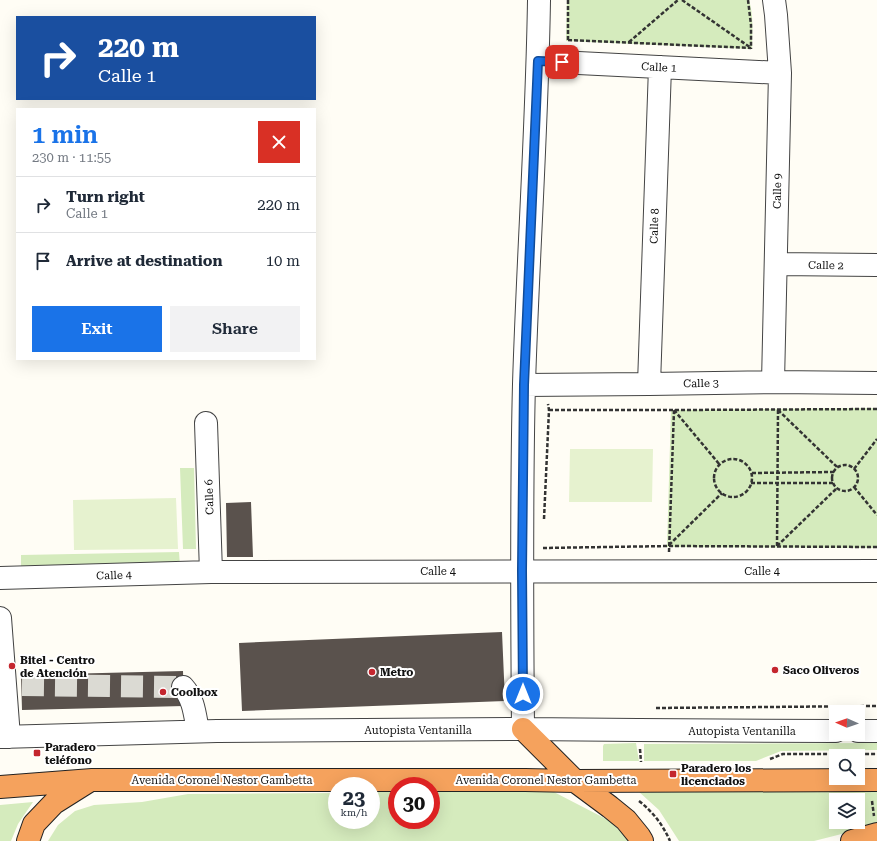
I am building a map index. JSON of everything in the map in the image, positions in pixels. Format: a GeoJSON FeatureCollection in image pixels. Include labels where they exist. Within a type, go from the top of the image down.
{"type":"FeatureCollection","features":[{"type":"Feature","properties":{"kind":"highway"},"geometry":{"type":"LineString","coordinates":[[524,729],[575,781],[626,820],[642,841]]}},
{"type":"Feature","properties":{"kind":"highway"},"geometry":{"type":"LineString","coordinates":[[28,841],[34,824],[54,803],[92,780]]}},
{"type":"Feature","properties":{"kind":"highway","name":"Avenida Coronel Nestor Gambetta"},"geometry":{"type":"LineString","coordinates":[[0,787],[92,780],[873,780]]}},
{"type":"Feature","properties":{"kind":"highway"},"geometry":{"type":"LineString","coordinates":[[852,841],[876,834]]}},
{"type":"Feature","properties":{"kind":"street"},"geometry":{"type":"LineString","coordinates":[[524,729],[533,571],[524,385],[538,61],[539,0]]}},
{"type":"Feature","properties":{"kind":"street","name":"Calle 9"},"geometry":{"type":"LineString","coordinates":[[773,382],[780,73],[774,0]]}},
{"type":"Feature","properties":{"kind":"street","name":"Calle 1"},"geometry":{"type":"LineString","coordinates":[[538,61],[780,73]]}},
{"type":"Feature","properties":{"kind":"street","name":"Calle 8"},"geometry":{"type":"LineString","coordinates":[[649,384],[660,67]]}},
{"type":"Feature","properties":{"kind":"street","name":"Calle 2"},"geometry":{"type":"LineString","coordinates":[[776,264],[877,265]]}},
{"type":"Feature","properties":{"kind":"street","name":"Calle 3"},"geometry":{"type":"LineString","coordinates":[[524,385],[773,382],[877,383]]}},
{"type":"Feature","properties":{"kind":"street","name":"Calle 6"},"geometry":{"type":"LineString","coordinates":[[206,423],[211,572]]}},
{"type":"Feature","properties":{"kind":"street","name":"Calle 4"},"geometry":{"type":"LineString","coordinates":[[0,578],[211,572],[877,571]]}},
{"type":"Feature","properties":{"kind":"street"},"geometry":{"type":"LineString","coordinates":[[0,618],[10,737]]}},
{"type":"Feature","properties":{"kind":"street"},"geometry":{"type":"LineString","coordinates":[[10,737],[15,688],[22,685]]}},
{"type":"Feature","properties":{"kind":"street"},"geometry":{"type":"LineString","coordinates":[[183,687],[188,692],[191,700],[198,731]]}},
{"type":"Feature","properties":{"kind":"street","name":"Autopista Ventanilla"},"geometry":{"type":"LineString","coordinates":[[10,737],[198,731],[524,729],[829,731]]}},
{"type":"Feature","properties":{"kind":"street"},"geometry":{"type":"LineString","coordinates":[[865,731],[877,731]]}},
{"type":"Feature","properties":{"kind":"path"},"geometry":{"type":"LineString","coordinates":[[568,0],[568,40],[751,48]]}},
{"type":"Feature","properties":{"kind":"path"},"geometry":{"type":"LineString","coordinates":[[629,42],[678,0]]}},
{"type":"Feature","properties":{"kind":"path"},"geometry":{"type":"LineString","coordinates":[[682,0],[751,48]]}},
{"type":"Feature","properties":{"kind":"path"},"geometry":{"type":"LineString","coordinates":[[748,0],[752,25],[751,48]]}},
{"type":"Feature","properties":{"kind":"path"},"geometry":{"type":"LineString","coordinates":[[544,525],[549,410],[548,398]]}},
{"type":"Feature","properties":{"kind":"path"},"geometry":{"type":"LineString","coordinates":[[549,410],[877,409]]}},
{"type":"Feature","properties":{"kind":"path"},"geometry":{"type":"LineString","coordinates":[[674,410],[720,465]]}},
{"type":"Feature","properties":{"kind":"path"},"geometry":{"type":"LineString","coordinates":[[668,571],[674,410]]}},
{"type":"Feature","properties":{"kind":"path"},"geometry":{"type":"LineString","coordinates":[[778,410],[837,468]]}},
{"type":"Feature","properties":{"kind":"path"},"geometry":{"type":"LineString","coordinates":[[778,410],[778,546]]}},
{"type":"Feature","properties":{"kind":"path"},"geometry":{"type":"LineString","coordinates":[[854,469],[877,439]]}},
{"type":"Feature","properties":{"kind":"path"},"geometry":{"type":"LineString","coordinates":[[734,459],[742,461],[748,466],[752,473],[751,483],[748,490],[736,497],[728,496],[722,493],[717,487],[714,479],[716,471],[720,465],[727,460],[734,459]]}},
{"type":"Feature","properties":{"kind":"path"},"geometry":{"type":"LineString","coordinates":[[842,465],[848,465],[856,471],[858,476],[854,487],[848,490],[836,488],[832,477],[837,468],[842,465]]}},
{"type":"Feature","properties":{"kind":"path"},"geometry":{"type":"LineString","coordinates":[[752,473],[834,472]]}},
{"type":"Feature","properties":{"kind":"path"},"geometry":{"type":"LineString","coordinates":[[751,483],[833,483]]}},
{"type":"Feature","properties":{"kind":"path"},"geometry":{"type":"LineString","coordinates":[[854,487],[877,515]]}},
{"type":"Feature","properties":{"kind":"path"},"geometry":{"type":"LineString","coordinates":[[778,546],[836,488]]}},
{"type":"Feature","properties":{"kind":"path"},"geometry":{"type":"LineString","coordinates":[[669,546],[722,493]]}},
{"type":"Feature","properties":{"kind":"path"},"geometry":{"type":"LineString","coordinates":[[533,571],[543,548],[669,546],[877,546]]}},
{"type":"Feature","properties":{"kind":"path"},"geometry":{"type":"LineString","coordinates":[[652,708],[877,706]]}},
{"type":"Feature","properties":{"kind":"path"},"geometry":{"type":"LineString","coordinates":[[640,746],[642,764]]}},
{"type":"Feature","properties":{"kind":"path"},"geometry":{"type":"LineString","coordinates":[[873,780],[876,834]]}},
{"type":"Feature","properties":{"kind":"path"},"geometry":{"type":"LineString","coordinates":[[637,799],[664,828],[670,841]]}},
{"type":"Feature","properties":{"kind":"green space"},"geometry":{"type":"Polygon","coordinates":[[[567,0],[749,0],[752,18],[752,49],[566,41],[567,0]]]}},
{"type":"Feature","properties":{"kind":"green space"},"geometry":{"type":"Polygon","coordinates":[[[877,408],[877,548],[667,547],[671,410],[877,408]]]}},
{"type":"Feature","properties":{"kind":"green space"},"geometry":{"type":"Polygon","coordinates":[[[570,449],[653,449],[652,502],[569,502],[570,449]]]}},
{"type":"Feature","properties":{"kind":"green space"},"geometry":{"type":"Polygon","coordinates":[[[180,468],[194,468],[196,549],[183,549],[180,468]]]}},
{"type":"Feature","properties":{"kind":"green space"},"geometry":{"type":"Polygon","coordinates":[[[176,498],[178,549],[74,550],[73,500],[176,498]]]}},
{"type":"Feature","properties":{"kind":"green space"},"geometry":{"type":"Polygon","coordinates":[[[179,552],[180,566],[21,567],[21,555],[179,552]]]}},
{"type":"Feature","properties":{"kind":"green space"},"geometry":{"type":"Polygon","coordinates":[[[636,743],[639,761],[603,761],[604,744],[636,743]]]}},
{"type":"Feature","properties":{"kind":"green space"},"geometry":{"type":"Polygon","coordinates":[[[877,743],[877,750],[829,749],[829,750],[781,751],[756,761],[644,761],[644,744],[877,743]]]}},
{"type":"Feature","properties":{"kind":"green space"},"geometry":{"type":"Polygon","coordinates":[[[877,787],[877,825],[865,828],[865,793],[829,793],[829,829],[861,829],[814,841],[679,841],[659,810],[638,791],[877,787]]]}},
{"type":"Feature","properties":{"kind":"green space"},"geometry":{"type":"Polygon","coordinates":[[[552,791],[608,820],[631,841],[48,841],[58,825],[75,811],[94,805],[142,802],[188,794],[328,793],[328,829],[380,829],[380,792],[388,792],[388,829],[440,829],[440,792],[552,791]]]}},
{"type":"Feature","properties":{"kind":"green space"},"geometry":{"type":"Polygon","coordinates":[[[33,802],[18,824],[11,841],[0,841],[0,805],[33,802]]]}},
{"type":"Feature","properties":{"kind":"building"},"geometry":{"type":"Polygon","coordinates":[[[251,502],[253,557],[227,557],[226,503],[251,502]]]}},
{"type":"Feature","properties":{"kind":"building","name":"Metro"},"geometry":{"type":"Polygon","coordinates":[[[502,632],[505,701],[242,711],[239,643],[502,632]]]}},
{"type":"Feature","properties":{"kind":"building"},"geometry":{"type":"Polygon","coordinates":[[[183,671],[184,706],[22,710],[21,675],[183,671]]]}},
{"type":"Feature","properties":{"kind":"tunnel"},"geometry":{"type":"LineString","coordinates":[[22,685],[183,687]]}},
{"type":"Feature","properties":{"kind":"place","name":"Bitel - Centro de Atención"},"geometry":{"type":"Point","coordinates":[12,666]}},
{"type":"Feature","properties":{"kind":"place","name":"Saco Oliveros"},"geometry":{"type":"Point","coordinates":[775,670]}},
{"type":"Feature","properties":{"kind":"place","name":"Metro"},"geometry":{"type":"Point","coordinates":[372,672]}},
{"type":"Feature","properties":{"kind":"place","name":"Coolbox"},"geometry":{"type":"Point","coordinates":[163,692]}},
{"type":"Feature","properties":{"kind":"place","name":"Paradero teléfono"},"geometry":{"type":"Point","coordinates":[37,753]}},
{"type":"Feature","properties":{"kind":"place","name":"Paradero los licenciados"},"geometry":{"type":"Point","coordinates":[673,774]}},
{"type":"Feature","properties":{"kind":"route"},"geometry":{"type":"LineString","coordinates":[[523,694],[522,571],[524,385],[538,61],[562,62]]}}]}
